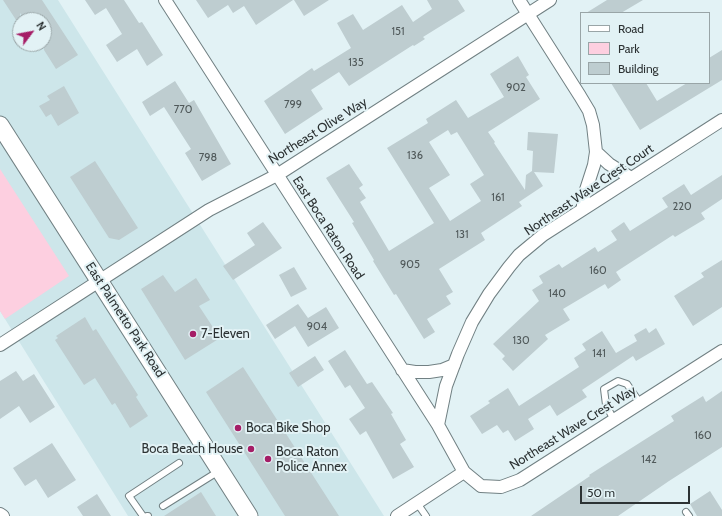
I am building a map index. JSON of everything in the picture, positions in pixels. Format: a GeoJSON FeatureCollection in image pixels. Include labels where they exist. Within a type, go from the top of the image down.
{"type":"FeatureCollection","features":[{"type":"Feature","properties":{"kind":"main road","name":"East Palmetto Park Road"},"geometry":{"type":"LineString","coordinates":[[0,125],[249,516]]}},
{"type":"Feature","properties":{"kind":"street","name":"East Boca Raton Road"},"geometry":{"type":"LineString","coordinates":[[165,0],[438,425],[464,472]]}},
{"type":"Feature","properties":{"kind":"street"},"geometry":{"type":"LineString","coordinates":[[519,0],[589,112],[594,131],[596,152],[594,165],[583,199],[583,209]]}},
{"type":"Feature","properties":{"kind":"street","name":"Northeast Olive Way"},"geometry":{"type":"LineString","coordinates":[[0,345],[209,210],[277,174],[550,0]]}},
{"type":"Feature","properties":{"kind":"street","name":"Northeast Wave Crest Court"},"geometry":{"type":"LineString","coordinates":[[438,425],[446,386],[472,322],[489,294],[509,267],[531,245],[583,209],[722,120]]}},
{"type":"Feature","properties":{"kind":"street"},"geometry":{"type":"LineString","coordinates":[[596,152],[609,164],[631,178]]}},
{"type":"Feature","properties":{"kind":"street","name":"Northeast Wave Crest Way"},"geometry":{"type":"LineString","coordinates":[[464,472],[481,486],[501,486],[520,480],[722,351]]}},
{"type":"Feature","properties":{"kind":"street"},"geometry":{"type":"LineString","coordinates":[[402,370],[429,372],[442,370],[454,365]]}},
{"type":"Feature","properties":{"kind":"street"},"geometry":{"type":"LineString","coordinates":[[401,515],[464,472]]}},
{"type":"Feature","properties":{"kind":"lane"},"geometry":{"type":"LineString","coordinates":[[614,420],[606,404],[604,389],[618,381],[627,384],[640,403]]}},
{"type":"Feature","properties":{"kind":"lane"},"geometry":{"type":"LineString","coordinates":[[143,516],[129,496],[179,463]]}},
{"type":"Feature","properties":{"kind":"lane"},"geometry":{"type":"LineString","coordinates":[[163,506],[220,470]]}},
{"type":"Feature","properties":{"kind":"lane"},"geometry":{"type":"LineString","coordinates":[[417,503],[426,516]]}},
{"type":"Feature","properties":{"kind":"shaded area"},"geometry":{"type":"Polygon","coordinates":[[[0,0],[58,0],[384,516],[128,516],[0,311],[0,0]]]}},
{"type":"Feature","properties":{"kind":"green space"},"geometry":{"type":"Polygon","coordinates":[[[0,169],[69,276],[5,319],[0,311],[0,169]]]}},
{"type":"Feature","properties":{"kind":"building"},"geometry":{"type":"Polygon","coordinates":[[[3,0],[42,0],[50,12],[12,12],[12,14],[3,0]]]}},
{"type":"Feature","properties":{"kind":"building"},"geometry":{"type":"Polygon","coordinates":[[[85,0],[124,0],[139,23],[142,22],[163,55],[147,66],[137,49],[117,62],[106,45],[122,34],[106,8],[95,15],[85,0]]]}},
{"type":"Feature","properties":{"kind":"building"},"geometry":{"type":"Polygon","coordinates":[[[196,0],[293,0],[256,25],[244,6],[233,13],[228,5],[208,18],[196,0]]]}},
{"type":"Feature","properties":{"kind":"building"},"geometry":{"type":"Polygon","coordinates":[[[294,0],[329,0],[304,16],[294,0]]]}},
{"type":"Feature","properties":{"kind":"building"},"geometry":{"type":"Polygon","coordinates":[[[427,0],[458,0],[465,11],[423,37],[425,39],[414,46],[413,45],[349,86],[339,72],[311,90],[323,109],[285,134],[264,101],[312,68],[314,71],[351,48],[337,23],[353,14],[363,30],[402,5],[413,22],[432,9],[427,0]]]}},
{"type":"Feature","properties":{"kind":"building"},"geometry":{"type":"Polygon","coordinates":[[[607,0],[643,0],[623,12],[588,12],[607,0]]]}},
{"type":"Feature","properties":{"kind":"building"},"geometry":{"type":"Polygon","coordinates":[[[52,15],[78,55],[56,69],[45,52],[52,52],[52,15]]]}},
{"type":"Feature","properties":{"kind":"building"},"geometry":{"type":"Polygon","coordinates":[[[722,50],[722,80],[640,130],[612,84],[647,84],[657,101],[685,84],[710,84],[710,57],[722,50]]]}},
{"type":"Feature","properties":{"kind":"building"},"geometry":{"type":"Polygon","coordinates":[[[518,56],[529,75],[526,77],[540,99],[488,132],[495,142],[494,143],[525,190],[526,175],[532,171],[533,151],[527,150],[528,132],[558,134],[554,173],[534,172],[543,186],[519,202],[522,206],[481,233],[485,240],[439,269],[453,292],[446,296],[451,304],[427,319],[435,332],[424,339],[373,261],[374,260],[352,223],[354,222],[326,178],[349,164],[363,185],[359,188],[366,198],[360,202],[389,251],[434,223],[387,148],[428,123],[426,119],[456,100],[468,118],[504,97],[490,74],[518,56]],[[448,130],[429,142],[450,175],[429,188],[450,221],[481,201],[470,184],[484,175],[457,132],[451,135],[448,130]]]}},
{"type":"Feature","properties":{"kind":"building"},"geometry":{"type":"Polygon","coordinates":[[[175,81],[189,103],[194,100],[231,164],[202,181],[185,153],[191,149],[164,107],[150,116],[142,102],[175,81]]]}},
{"type":"Feature","properties":{"kind":"building"},"geometry":{"type":"Polygon","coordinates":[[[64,86],[79,113],[58,126],[51,114],[46,117],[39,106],[50,100],[47,96],[64,86]]]}},
{"type":"Feature","properties":{"kind":"building"},"geometry":{"type":"Polygon","coordinates":[[[95,161],[138,228],[119,240],[109,238],[70,177],[95,161]]]}},
{"type":"Feature","properties":{"kind":"building"},"geometry":{"type":"Polygon","coordinates":[[[722,175],[722,199],[701,213],[705,219],[675,237],[673,235],[616,272],[621,280],[608,289],[605,284],[563,309],[570,320],[545,335],[548,339],[513,371],[502,359],[505,356],[493,344],[539,301],[532,290],[543,283],[539,276],[559,264],[562,268],[595,247],[598,252],[617,240],[611,231],[624,222],[630,231],[668,207],[662,198],[684,184],[691,195],[722,175]]]}},
{"type":"Feature","properties":{"kind":"building"},"geometry":{"type":"Polygon","coordinates":[[[263,222],[282,248],[233,280],[223,266],[255,245],[247,233],[263,222]]]}},
{"type":"Feature","properties":{"kind":"building"},"geometry":{"type":"Polygon","coordinates":[[[722,260],[722,307],[693,326],[674,296],[704,277],[701,273],[722,260]]]}},
{"type":"Feature","properties":{"kind":"building"},"geometry":{"type":"Polygon","coordinates":[[[294,267],[307,289],[291,297],[279,275],[294,267]]]}},
{"type":"Feature","properties":{"kind":"building"},"geometry":{"type":"Polygon","coordinates":[[[163,275],[175,292],[196,278],[210,300],[199,306],[220,338],[185,360],[141,289],[163,275]]]}},
{"type":"Feature","properties":{"kind":"building"},"geometry":{"type":"Polygon","coordinates":[[[298,304],[308,318],[326,307],[339,328],[308,347],[295,326],[275,339],[266,325],[298,304]]]}},
{"type":"Feature","properties":{"kind":"building"},"geometry":{"type":"Polygon","coordinates":[[[85,317],[93,331],[96,329],[138,395],[136,397],[148,416],[130,428],[115,403],[112,405],[95,378],[84,385],[55,340],[58,338],[56,336],[85,317]]]}},
{"type":"Feature","properties":{"kind":"building"},"geometry":{"type":"Polygon","coordinates":[[[646,328],[649,333],[656,328],[665,344],[636,361],[633,356],[582,390],[587,397],[557,416],[550,405],[528,419],[534,429],[515,441],[508,430],[503,433],[497,425],[482,434],[470,416],[490,403],[488,401],[508,388],[519,406],[579,367],[574,358],[586,350],[582,344],[602,331],[616,353],[637,341],[634,335],[646,328]]]}},
{"type":"Feature","properties":{"kind":"building"},"geometry":{"type":"Polygon","coordinates":[[[345,350],[367,384],[372,382],[393,413],[391,414],[406,440],[400,444],[414,467],[393,479],[366,431],[360,435],[349,419],[365,408],[350,385],[345,388],[328,361],[345,350]]]}},
{"type":"Feature","properties":{"kind":"building"},"geometry":{"type":"Polygon","coordinates":[[[315,356],[324,370],[298,387],[289,373],[315,356]]]}},
{"type":"Feature","properties":{"kind":"building"},"geometry":{"type":"Polygon","coordinates":[[[243,367],[339,516],[285,516],[206,392],[243,367]]]}},
{"type":"Feature","properties":{"kind":"building"},"geometry":{"type":"Polygon","coordinates":[[[16,371],[23,381],[34,374],[55,407],[30,423],[19,406],[0,419],[0,381],[16,371]]]}},
{"type":"Feature","properties":{"kind":"building"},"geometry":{"type":"Polygon","coordinates":[[[722,391],[722,447],[618,516],[531,516],[590,476],[589,475],[674,421],[671,416],[703,396],[706,402],[722,391]]]}},
{"type":"Feature","properties":{"kind":"building"},"geometry":{"type":"Polygon","coordinates":[[[52,443],[76,480],[48,498],[36,479],[25,486],[13,468],[52,443]]]}},
{"type":"Feature","properties":{"kind":"building"},"geometry":{"type":"Polygon","coordinates":[[[710,491],[722,510],[722,516],[697,516],[690,504],[710,491]]]}},
{"type":"Feature","properties":{"kind":"building"},"geometry":{"type":"Polygon","coordinates":[[[201,492],[216,516],[164,516],[201,492]]]}},
{"type":"Feature","properties":{"kind":"building"},"geometry":{"type":"Polygon","coordinates":[[[97,494],[111,516],[83,516],[77,507],[97,494]]]}},
{"type":"Feature","properties":{"kind":"place","name":"7-Eleven"},"geometry":{"type":"Point","coordinates":[193,334]}},
{"type":"Feature","properties":{"kind":"place","name":"Boca Bike Shop"},"geometry":{"type":"Point","coordinates":[238,428]}},
{"type":"Feature","properties":{"kind":"place","name":"Boca Beach House"},"geometry":{"type":"Point","coordinates":[251,449]}},
{"type":"Feature","properties":{"kind":"place","name":"Boca Raton Police Annex"},"geometry":{"type":"Point","coordinates":[268,459]}}]}
